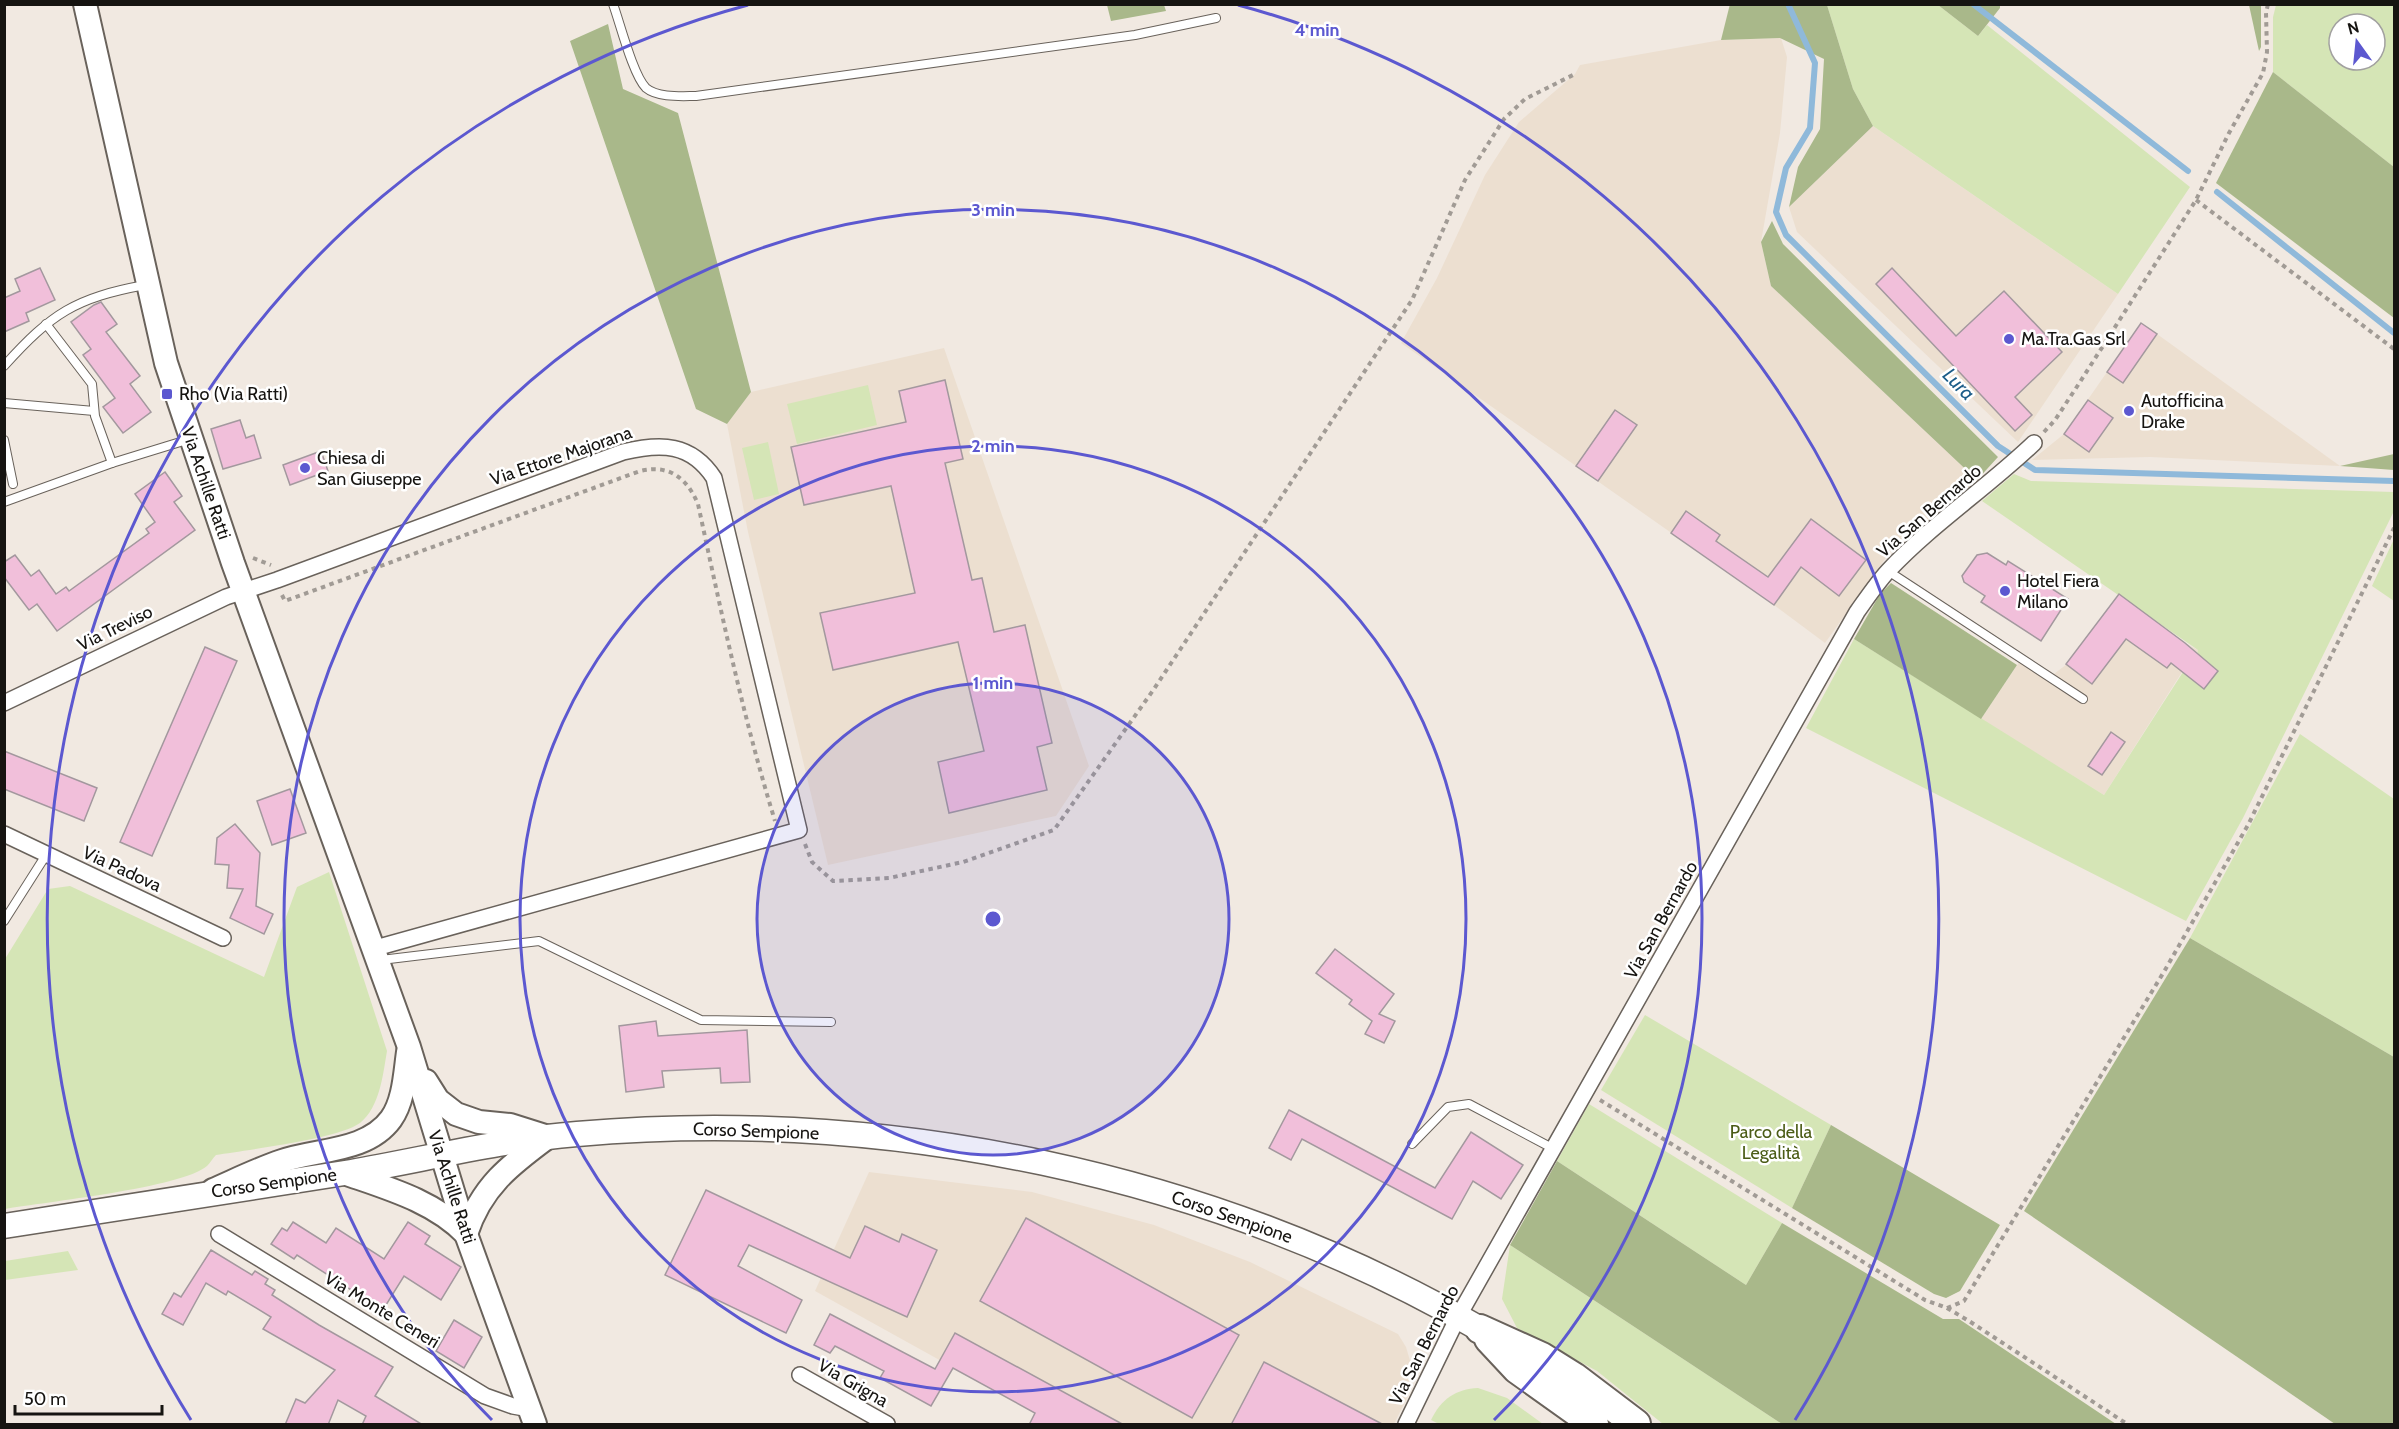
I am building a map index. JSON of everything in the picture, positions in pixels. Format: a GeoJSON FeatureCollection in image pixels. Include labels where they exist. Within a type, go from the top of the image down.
{"type":"FeatureCollection","features":[{"type":"Feature","properties":{"kind":"highway","name":"Corso Sempione"},"geometry":{"type":"LineString","coordinates":[[1469,1323],[1517,1369],[1594,1425]]}},
{"type":"Feature","properties":{"kind":"highway","name":"Corso Sempione"},"geometry":{"type":"LineString","coordinates":[[1469,1323],[1542,1357],[1574,1377],[1636,1425]]}},
{"type":"Feature","properties":{"kind":"main road","name":"Corso Sempione"},"geometry":{"type":"LineString","coordinates":[[4,1226],[344,1173],[548,1137],[644,1129],[735,1129],[873,1137],[971,1148],[1074,1169],[1156,1192],[1296,1239],[1392,1281],[1469,1323]]}},
{"type":"Feature","properties":{"kind":"street","name":"Via Achille Ratti"},"geometry":{"type":"LineString","coordinates":[[85,4],[166,363],[244,590],[409,1047],[466,1234],[532,1417]]}},
{"type":"Feature","properties":{"kind":"street","name":"Via San Bernardo"},"geometry":{"type":"LineString","coordinates":[[1406,1425],[1469,1323],[1554,1149],[1857,612],[1887,572],[1926,535],[2001,474],[2034,443]]}},
{"type":"Feature","properties":{"kind":"street","name":"Via Ettore Majorana"},"geometry":{"type":"LineString","coordinates":[[244,590],[288,576],[623,452],[644,447],[665,446],[689,454],[705,465],[714,478],[799,830]]}},
{"type":"Feature","properties":{"kind":"street","name":"Via Treviso"},"geometry":{"type":"LineString","coordinates":[[4,703],[204,606],[244,590]]}},
{"type":"Feature","properties":{"kind":"street"},"geometry":{"type":"LineString","coordinates":[[375,955],[799,830]]}},
{"type":"Feature","properties":{"kind":"street","name":"Via Padova"},"geometry":{"type":"LineString","coordinates":[[4,834],[224,938]]}},
{"type":"Feature","properties":{"kind":"street"},"geometry":{"type":"LineString","coordinates":[[409,1047],[438,1100],[456,1114],[479,1122],[510,1125],[548,1137]]}},
{"type":"Feature","properties":{"kind":"street"},"geometry":{"type":"LineString","coordinates":[[205,1194],[283,1161],[348,1146],[375,1135],[393,1117],[398,1106],[409,1047]]}},
{"type":"Feature","properties":{"kind":"street"},"geometry":{"type":"LineString","coordinates":[[344,1173],[413,1198],[455,1222],[466,1234],[472,1215],[484,1194],[502,1173],[548,1137]]}},
{"type":"Feature","properties":{"kind":"street","name":"Via Monte Ceneri"},"geometry":{"type":"LineString","coordinates":[[219,1234],[485,1396],[513,1406],[532,1417]]}},
{"type":"Feature","properties":{"kind":"street","name":"Via Grigna"},"geometry":{"type":"LineString","coordinates":[[800,1375],[887,1425]]}},
{"type":"Feature","properties":{"kind":"lane"},"geometry":{"type":"LineString","coordinates":[[614,4],[638,74],[647,89],[666,95],[696,96],[1135,35],[1216,18]]}},
{"type":"Feature","properties":{"kind":"lane"},"geometry":{"type":"LineString","coordinates":[[4,366],[46,324],[63,311],[117,290],[148,284]]}},
{"type":"Feature","properties":{"kind":"lane"},"geometry":{"type":"LineString","coordinates":[[46,324],[92,384],[94,411],[112,463]]}},
{"type":"Feature","properties":{"kind":"lane"},"geometry":{"type":"LineString","coordinates":[[4,402],[94,411]]}},
{"type":"Feature","properties":{"kind":"lane"},"geometry":{"type":"LineString","coordinates":[[4,502],[112,463],[191,438]]}},
{"type":"Feature","properties":{"kind":"lane"},"geometry":{"type":"LineString","coordinates":[[4,440],[13,484]]}},
{"type":"Feature","properties":{"kind":"lane"},"geometry":{"type":"LineString","coordinates":[[1887,572],[2084,699]]}},
{"type":"Feature","properties":{"kind":"lane"},"geometry":{"type":"LineString","coordinates":[[4,921],[46,855]]}},
{"type":"Feature","properties":{"kind":"lane"},"geometry":{"type":"LineString","coordinates":[[375,955],[539,941],[701,1020],[831,1022]]}},
{"type":"Feature","properties":{"kind":"lane"},"geometry":{"type":"LineString","coordinates":[[1412,1144],[1448,1107],[1469,1104],[1554,1149]]}},
{"type":"Feature","properties":{"kind":"path"},"geometry":{"type":"LineString","coordinates":[[2034,443],[2061,411],[2196,200],[2229,133],[2263,73],[2267,52],[2266,13],[2268,4]]}},
{"type":"Feature","properties":{"kind":"path"},"geometry":{"type":"LineString","coordinates":[[799,830],[812,862],[833,881],[889,878],[963,862],[1054,830],[1154,689],[1413,300],[1465,180],[1504,119],[1526,99],[1575,74]]}},
{"type":"Feature","properties":{"kind":"path"},"geometry":{"type":"LineString","coordinates":[[2196,200],[2394,349]]}},
{"type":"Feature","properties":{"kind":"path"},"geometry":{"type":"LineString","coordinates":[[282,592],[285,601],[640,471],[652,468],[663,469],[678,475],[688,485],[698,504],[726,636],[756,759],[779,835]]}},
{"type":"Feature","properties":{"kind":"path"},"geometry":{"type":"LineString","coordinates":[[1947,1308],[1964,1301],[2165,970],[2248,825],[2394,528]]}},
{"type":"Feature","properties":{"kind":"path"},"geometry":{"type":"LineString","coordinates":[[1586,1092],[1925,1300],[1947,1308],[1970,1321],[2127,1425]]}},
{"type":"Feature","properties":{"kind":"shaded area"},"geometry":{"type":"Polygon","coordinates":[[[1781,38],[1787,57],[1780,133],[1761,242],[1771,286],[1977,480],[1895,545],[1825,643],[1401,343],[1437,278],[1485,175],[1519,122],[1575,74],[1580,65],[1721,40],[1781,38]]]}},
{"type":"Feature","properties":{"kind":"shaded area"},"geometry":{"type":"Polygon","coordinates":[[[1873,126],[2118,294],[2018,442],[1797,232],[1789,207],[1873,126]]]}},
{"type":"Feature","properties":{"kind":"shaded area"},"geometry":{"type":"Polygon","coordinates":[[[2141,323],[2340,466],[2150,457],[2032,460],[2064,434],[2141,323]]]}},
{"type":"Feature","properties":{"kind":"shaded area"},"geometry":{"type":"Polygon","coordinates":[[[944,348],[1089,766],[1056,816],[828,865],[748,532],[727,424],[751,392],[944,348]]]}},
{"type":"Feature","properties":{"kind":"shaded area"},"geometry":{"type":"Polygon","coordinates":[[[2119,594],[2185,643],[2198,650],[2104,795],[1981,719],[2024,655],[2054,674],[2067,664],[2119,594]]]}},
{"type":"Feature","properties":{"kind":"shaded area"},"geometry":{"type":"Polygon","coordinates":[[[869,1172],[1032,1192],[1154,1225],[1250,1262],[1398,1334],[1406,1347],[1411,1364],[1408,1396],[1394,1424],[1055,1424],[815,1291],[869,1172]]]}},
{"type":"Feature","properties":{"kind":"green space"},"geometry":{"type":"Polygon","coordinates":[[[1730,4],[1827,5],[1853,89],[1873,126],[1789,207],[1798,167],[1820,129],[1824,59],[1780,38],[1721,40],[1730,4]]]}},
{"type":"Feature","properties":{"kind":"green space"},"geometry":{"type":"Polygon","coordinates":[[[1107,5],[1164,5],[1166,11],[1111,21],[1107,5]]]}},
{"type":"Feature","properties":{"kind":"green space"},"geometry":{"type":"Polygon","coordinates":[[[1827,5],[1938,5],[1978,36],[1987,25],[2190,187],[2118,294],[1873,126],[1853,89],[1827,5]]]}},
{"type":"Feature","properties":{"kind":"green space"},"geometry":{"type":"Polygon","coordinates":[[[1938,5],[2000,5],[2000,8],[1978,36],[1938,5]]]}},
{"type":"Feature","properties":{"kind":"green space"},"geometry":{"type":"Polygon","coordinates":[[[2249,5],[2261,5],[2261,47],[2259,51],[2249,5]]]}},
{"type":"Feature","properties":{"kind":"green space"},"geometry":{"type":"Polygon","coordinates":[[[2276,5],[2394,5],[2394,167],[2273,72],[2273,17],[2276,5]]]}},
{"type":"Feature","properties":{"kind":"green space"},"geometry":{"type":"Polygon","coordinates":[[[608,24],[623,89],[678,113],[751,392],[727,424],[696,409],[570,41],[608,24]]]}},
{"type":"Feature","properties":{"kind":"green space"},"geometry":{"type":"Polygon","coordinates":[[[2273,72],[2394,167],[2394,318],[2216,183],[2273,72]]]}},
{"type":"Feature","properties":{"kind":"green space"},"geometry":{"type":"Polygon","coordinates":[[[1772,221],[1783,244],[1998,457],[1977,480],[1771,286],[1761,242],[1772,221]]]}},
{"type":"Feature","properties":{"kind":"green space"},"geometry":{"type":"Polygon","coordinates":[[[868,385],[877,425],[797,444],[787,404],[868,385]]]}},
{"type":"Feature","properties":{"kind":"green space"},"geometry":{"type":"Polygon","coordinates":[[[768,442],[779,494],[754,500],[742,448],[768,442]]]}},
{"type":"Feature","properties":{"kind":"green space"},"geometry":{"type":"Polygon","coordinates":[[[2394,454],[2394,470],[2340,466],[2394,454]]]}},
{"type":"Feature","properties":{"kind":"green space"},"geometry":{"type":"Polygon","coordinates":[[[2014,474],[2031,481],[2394,492],[2394,511],[2243,818],[2186,921],[1806,728],[1854,639],[2104,795],[2183,672],[2204,689],[2218,671],[2197,654],[2198,650],[1982,501],[2014,474]]]}},
{"type":"Feature","properties":{"kind":"green space"},"geometry":{"type":"Polygon","coordinates":[[[2394,539],[2394,601],[2372,586],[2394,539]]]}},
{"type":"Feature","properties":{"kind":"green space"},"geometry":{"type":"Polygon","coordinates":[[[1891,583],[2017,665],[1981,719],[1854,639],[1880,594],[1891,583]]]}},
{"type":"Feature","properties":{"kind":"green space"},"geometry":{"type":"Polygon","coordinates":[[[2300,734],[2394,799],[2394,1057],[2190,938],[2300,734]]]}},
{"type":"Feature","properties":{"kind":"green space"},"geometry":{"type":"Polygon","coordinates":[[[329,872],[387,1051],[380,1090],[367,1116],[349,1129],[313,1139],[216,1155],[207,1166],[170,1181],[111,1193],[5,1209],[5,959],[48,889],[70,886],[264,977],[297,887],[329,872]]]}},
{"type":"Feature","properties":{"kind":"green space"},"geometry":{"type":"Polygon","coordinates":[[[2190,938],[2394,1057],[2394,1424],[2335,1424],[2024,1211],[2190,938]]]}},
{"type":"Feature","properties":{"kind":"green space","name":"Parco della Legalità"},"geometry":{"type":"Polygon","coordinates":[[[1645,1015],[1831,1125],[1792,1208],[1601,1090],[1645,1015]]]}},
{"type":"Feature","properties":{"kind":"green space"},"geometry":{"type":"Polygon","coordinates":[[[1589,1104],[1782,1223],[1746,1285],[1557,1161],[1589,1104]]]}},
{"type":"Feature","properties":{"kind":"green space"},"geometry":{"type":"Polygon","coordinates":[[[1831,1125],[2000,1225],[1960,1291],[1946,1298],[1934,1294],[1792,1208],[1831,1125]]]}},
{"type":"Feature","properties":{"kind":"green space"},"geometry":{"type":"Polygon","coordinates":[[[1557,1161],[1746,1285],[1782,1223],[1943,1319],[1959,1319],[2116,1424],[1782,1424],[1510,1245],[1557,1161]]]}},
{"type":"Feature","properties":{"kind":"green space"},"geometry":{"type":"Polygon","coordinates":[[[1510,1245],[1782,1424],[1663,1424],[1597,1371],[1517,1328],[1502,1299],[1510,1245]]]}},
{"type":"Feature","properties":{"kind":"green space"},"geometry":{"type":"Polygon","coordinates":[[[68,1251],[78,1270],[5,1280],[5,1261],[68,1251]]]}},
{"type":"Feature","properties":{"kind":"green space"},"geometry":{"type":"Polygon","coordinates":[[[1478,1388],[1507,1398],[1543,1424],[1439,1424],[1431,1420],[1439,1406],[1450,1396],[1463,1390],[1478,1388]]]}},
{"type":"Feature","properties":{"kind":"building"},"geometry":{"type":"Polygon","coordinates":[[[40,268],[55,300],[26,313],[29,321],[4,332],[4,298],[20,291],[15,279],[40,268]]]}},
{"type":"Feature","properties":{"kind":"building"},"geometry":{"type":"Polygon","coordinates":[[[1892,268],[1956,336],[2004,291],[2062,352],[2015,397],[2032,415],[2015,431],[1876,284],[1892,268]]]}},
{"type":"Feature","properties":{"kind":"building"},"geometry":{"type":"Polygon","coordinates":[[[101,302],[117,324],[106,332],[140,376],[130,384],[151,412],[123,433],[103,407],[115,398],[83,355],[91,349],[71,322],[101,302]]]}},
{"type":"Feature","properties":{"kind":"building"},"geometry":{"type":"Polygon","coordinates":[[[2141,323],[2157,334],[2123,383],[2107,372],[2141,323]]]}},
{"type":"Feature","properties":{"kind":"building"},"geometry":{"type":"Polygon","coordinates":[[[945,380],[963,459],[945,463],[972,580],[982,578],[994,632],[1025,625],[1052,743],[1037,747],[1047,790],[949,813],[938,762],[984,751],[958,642],[833,670],[820,613],[915,593],[891,486],[804,505],[791,447],[906,422],[899,391],[945,380]]]}},
{"type":"Feature","properties":{"kind":"building"},"geometry":{"type":"Polygon","coordinates":[[[2088,400],[2113,418],[2089,452],[2064,434],[2088,400]]]}},
{"type":"Feature","properties":{"kind":"building"},"geometry":{"type":"Polygon","coordinates":[[[1615,410],[1637,425],[1598,481],[1576,466],[1615,410]]]}},
{"type":"Feature","properties":{"kind":"building"},"geometry":{"type":"Polygon","coordinates":[[[240,420],[246,438],[254,435],[261,458],[223,469],[211,429],[240,420]]]}},
{"type":"Feature","properties":{"kind":"building","name":"Chiesa di San Giuseppe"},"geometry":{"type":"Polygon","coordinates":[[[321,451],[328,471],[290,485],[283,465],[321,451]]]}},
{"type":"Feature","properties":{"kind":"building"},"geometry":{"type":"Polygon","coordinates":[[[165,472],[182,496],[174,502],[195,530],[57,631],[37,604],[29,610],[4,577],[4,562],[15,555],[31,576],[39,570],[56,594],[66,587],[69,591],[149,533],[146,529],[155,522],[135,494],[165,472]]]}},
{"type":"Feature","properties":{"kind":"building"},"geometry":{"type":"Polygon","coordinates":[[[1686,511],[1720,535],[1716,541],[1768,577],[1811,519],[1866,560],[1839,596],[1801,567],[1774,605],[1671,533],[1686,511]]]}},
{"type":"Feature","properties":{"kind":"building"},"geometry":{"type":"Polygon","coordinates":[[[1987,553],[2006,565],[2008,561],[2068,599],[2041,641],[1981,602],[1985,596],[1964,582],[1962,576],[1977,555],[1987,553]]]}},
{"type":"Feature","properties":{"kind":"building"},"geometry":{"type":"Polygon","coordinates":[[[2119,594],[2185,643],[2218,671],[2204,689],[2171,663],[2167,668],[2126,639],[2092,684],[2066,664],[2119,594]]]}},
{"type":"Feature","properties":{"kind":"building"},"geometry":{"type":"Polygon","coordinates":[[[205,647],[237,661],[152,856],[120,842],[205,647]]]}},
{"type":"Feature","properties":{"kind":"building"},"geometry":{"type":"Polygon","coordinates":[[[2111,732],[2125,742],[2102,775],[2088,766],[2111,732]]]}},
{"type":"Feature","properties":{"kind":"building"},"geometry":{"type":"Polygon","coordinates":[[[4,751],[97,788],[84,821],[4,789],[4,751]]]}},
{"type":"Feature","properties":{"kind":"building"},"geometry":{"type":"Polygon","coordinates":[[[290,789],[306,833],[272,845],[257,801],[290,789]]]}},
{"type":"Feature","properties":{"kind":"building"},"geometry":{"type":"Polygon","coordinates":[[[235,824],[260,853],[256,906],[273,914],[264,934],[230,918],[243,889],[227,888],[229,865],[215,864],[217,838],[235,824]]]}},
{"type":"Feature","properties":{"kind":"building"},"geometry":{"type":"Polygon","coordinates":[[[1335,949],[1394,994],[1379,1014],[1395,1021],[1384,1043],[1365,1034],[1372,1021],[1349,1004],[1352,1000],[1316,973],[1335,949]]]}},
{"type":"Feature","properties":{"kind":"building"},"geometry":{"type":"Polygon","coordinates":[[[656,1021],[658,1036],[747,1030],[750,1082],[721,1083],[720,1068],[662,1071],[664,1087],[626,1092],[619,1026],[656,1021]]]}},
{"type":"Feature","properties":{"kind":"building"},"geometry":{"type":"Polygon","coordinates":[[[1289,1110],[1435,1188],[1471,1132],[1523,1165],[1501,1199],[1473,1181],[1452,1219],[1302,1139],[1291,1160],[1269,1148],[1289,1110]]]}},
{"type":"Feature","properties":{"kind":"building"},"geometry":{"type":"Polygon","coordinates":[[[706,1190],[850,1258],[865,1226],[899,1242],[902,1234],[937,1250],[907,1317],[749,1245],[738,1266],[802,1300],[786,1333],[665,1275],[706,1190]]]}},
{"type":"Feature","properties":{"kind":"building"},"geometry":{"type":"Polygon","coordinates":[[[1026,1218],[1239,1335],[1192,1418],[980,1301],[1026,1218]]]}},
{"type":"Feature","properties":{"kind":"building"},"geometry":{"type":"Polygon","coordinates":[[[293,1222],[326,1243],[336,1228],[384,1259],[408,1222],[430,1236],[425,1244],[461,1267],[441,1300],[404,1276],[381,1313],[353,1297],[356,1293],[297,1255],[294,1259],[271,1244],[282,1228],[287,1231],[293,1222]]]}},
{"type":"Feature","properties":{"kind":"building"},"geometry":{"type":"Polygon","coordinates":[[[211,1250],[252,1275],[255,1271],[268,1279],[265,1284],[275,1290],[272,1295],[393,1367],[375,1396],[423,1425],[362,1425],[366,1416],[338,1400],[328,1425],[285,1425],[296,1399],[305,1403],[335,1370],[263,1329],[271,1317],[228,1291],[226,1295],[206,1283],[183,1325],[162,1314],[174,1293],[181,1297],[211,1250]]]}},
{"type":"Feature","properties":{"kind":"building"},"geometry":{"type":"Polygon","coordinates":[[[830,1314],[935,1369],[955,1333],[1124,1425],[1029,1425],[1035,1413],[953,1368],[931,1406],[880,1378],[884,1371],[835,1346],[830,1353],[814,1345],[830,1314]]]}},
{"type":"Feature","properties":{"kind":"building"},"geometry":{"type":"Polygon","coordinates":[[[454,1320],[482,1337],[464,1368],[436,1351],[454,1320]]]}},
{"type":"Feature","properties":{"kind":"building"},"geometry":{"type":"Polygon","coordinates":[[[1264,1362],[1384,1425],[1231,1425],[1264,1362]]]}},
{"type":"Feature","properties":{"kind":"waterway","name":"Lura"},"geometry":{"type":"LineString","coordinates":[[1788,4],[1815,63],[1810,128],[1786,168],[1776,212],[1786,235],[1998,446],[2035,470],[2394,481]]}},
{"type":"Feature","properties":{"kind":"waterway"},"geometry":{"type":"LineString","coordinates":[[1973,4],[2188,171]]}},
{"type":"Feature","properties":{"kind":"waterway"},"geometry":{"type":"LineString","coordinates":[[2217,192],[2394,333]]}},
{"type":"Feature","properties":{"kind":"place","name":"Ma.Tra.Gas Srl"},"geometry":{"type":"Point","coordinates":[2009,339]}},
{"type":"Feature","properties":{"kind":"place","name":"Rho (Via Ratti)"},"geometry":{"type":"Point","coordinates":[167,394]}},
{"type":"Feature","properties":{"kind":"place","name":"Autofficina Drake"},"geometry":{"type":"Point","coordinates":[2129,411]}},
{"type":"Feature","properties":{"kind":"place","name":"Chiesa di San Giuseppe"},"geometry":{"type":"Point","coordinates":[305,468]}},
{"type":"Feature","properties":{"kind":"place","name":"Hotel Fiera Milano"},"geometry":{"type":"Point","coordinates":[2005,591]}}]}
